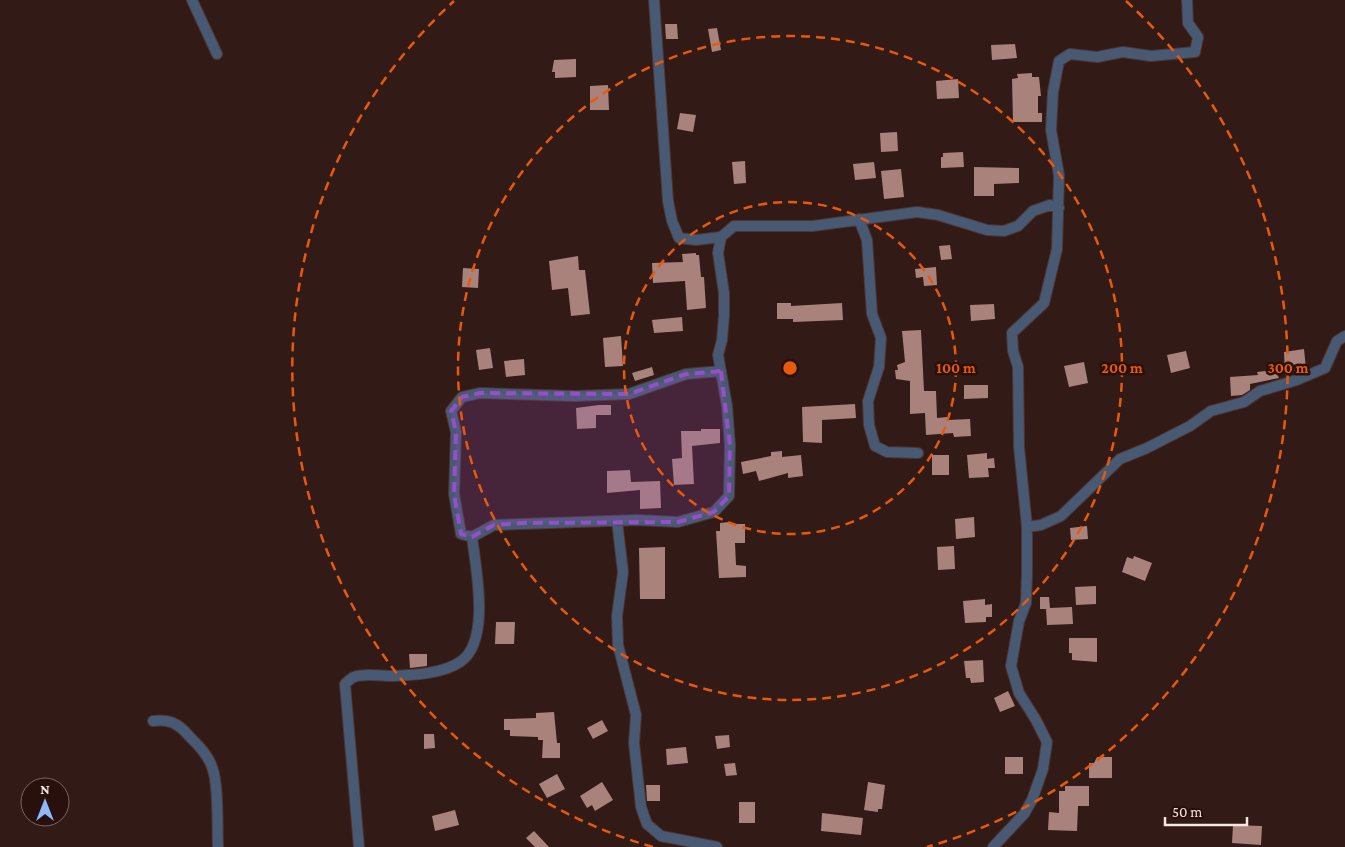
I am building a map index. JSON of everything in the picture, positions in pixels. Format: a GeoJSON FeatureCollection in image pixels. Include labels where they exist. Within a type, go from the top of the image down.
{"type":"FeatureCollection","features":[{"type":"Feature","properties":{"kind":"street"},"geometry":{"type":"LineString","coordinates":[[192,0],[217,54]]}},
{"type":"Feature","properties":{"kind":"street"},"geometry":{"type":"LineString","coordinates":[[654,0],[661,126],[672,221],[679,238],[696,240],[721,237],[734,226],[813,226],[917,212],[938,215],[987,230],[1004,231],[1018,226],[1033,211],[1050,205],[1059,208]]}},
{"type":"Feature","properties":{"kind":"street"},"geometry":{"type":"LineString","coordinates":[[993,847],[1024,814],[1032,800],[1046,754],[1047,742],[1042,730],[1019,693],[1011,666],[1019,622],[1026,603],[1027,527],[1019,447],[1018,367],[1013,351],[1012,333],[1044,302],[1057,249],[1059,176],[1051,130],[1053,92],[1059,61],[1070,54],[1097,57],[1123,52],[1151,56],[1195,52],[1198,37],[1188,23],[1187,0]]}},
{"type":"Feature","properties":{"kind":"street"},"geometry":{"type":"LineString","coordinates":[[859,219],[867,240],[872,314],[881,338],[880,367],[868,401],[869,425],[875,446],[887,452],[918,454]]}},
{"type":"Feature","properties":{"kind":"street"},"geometry":{"type":"LineString","coordinates":[[721,237],[718,253],[724,293],[722,340],[718,355],[728,406],[730,445],[729,496],[714,512],[678,522],[617,521],[494,525],[472,537],[461,534],[454,494],[456,432],[451,411],[462,397],[480,394],[575,396],[629,394],[686,374],[721,371]]}},
{"type":"Feature","properties":{"kind":"street"},"geometry":{"type":"LineString","coordinates":[[1027,527],[1041,525],[1061,516],[1120,459],[1190,426],[1211,411],[1244,402],[1260,391],[1297,380],[1326,368],[1337,341],[1345,336]]}},
{"type":"Feature","properties":{"kind":"street"},"geometry":{"type":"LineString","coordinates":[[617,521],[623,572],[617,616],[618,645],[636,715],[634,743],[642,807],[647,824],[661,836],[717,847]]}},
{"type":"Feature","properties":{"kind":"street"},"geometry":{"type":"LineString","coordinates":[[359,847],[345,684],[354,677],[408,676],[443,669],[460,662],[472,650],[479,621],[472,537]]}},
{"type":"Feature","properties":{"kind":"street"},"geometry":{"type":"LineString","coordinates":[[153,721],[174,722],[185,731],[209,760],[213,768],[216,788],[218,847]]}},
{"type":"Feature","properties":{"kind":"highlighted area"},"geometry":{"type":"Polygon","coordinates":[[[721,371],[730,445],[729,496],[714,512],[678,522],[523,523],[494,525],[472,537],[461,534],[454,494],[456,432],[451,411],[462,397],[480,393],[629,394],[686,374],[721,371]]]}},
{"type":"Feature","properties":{"kind":"building"},"geometry":{"type":"Polygon","coordinates":[[[665,24],[677,24],[678,39],[666,39],[665,24]]]}},
{"type":"Feature","properties":{"kind":"building"},"geometry":{"type":"Polygon","coordinates":[[[717,28],[721,50],[712,52],[708,29],[717,28]]]}},
{"type":"Feature","properties":{"kind":"building"},"geometry":{"type":"Polygon","coordinates":[[[1015,44],[1017,58],[992,60],[991,45],[1015,44]]]}},
{"type":"Feature","properties":{"kind":"building"},"geometry":{"type":"Polygon","coordinates":[[[576,59],[576,77],[555,78],[555,72],[552,72],[554,60],[576,59]]]}},
{"type":"Feature","properties":{"kind":"building"},"geometry":{"type":"Polygon","coordinates":[[[1032,73],[1032,77],[1039,77],[1041,96],[1038,96],[1038,113],[1042,113],[1042,122],[1013,122],[1012,79],[1018,78],[1017,74],[1032,73]]]}},
{"type":"Feature","properties":{"kind":"building"},"geometry":{"type":"Polygon","coordinates":[[[958,79],[959,98],[937,99],[936,81],[958,79]]]}},
{"type":"Feature","properties":{"kind":"building"},"geometry":{"type":"Polygon","coordinates":[[[608,85],[609,110],[590,110],[590,86],[608,85]]]}},
{"type":"Feature","properties":{"kind":"building"},"geometry":{"type":"Polygon","coordinates":[[[680,113],[696,115],[693,132],[677,129],[680,113]]]}},
{"type":"Feature","properties":{"kind":"building"},"geometry":{"type":"Polygon","coordinates":[[[897,132],[898,151],[881,152],[880,133],[897,132]]]}},
{"type":"Feature","properties":{"kind":"building"},"geometry":{"type":"Polygon","coordinates":[[[963,152],[964,167],[941,168],[943,153],[963,152]]]}},
{"type":"Feature","properties":{"kind":"building"},"geometry":{"type":"Polygon","coordinates":[[[745,161],[746,183],[734,184],[732,162],[745,161]]]}},
{"type":"Feature","properties":{"kind":"building"},"geometry":{"type":"Polygon","coordinates":[[[874,162],[876,178],[855,180],[853,164],[874,162]]]}},
{"type":"Feature","properties":{"kind":"building"},"geometry":{"type":"Polygon","coordinates":[[[974,167],[1019,168],[1019,183],[994,184],[994,196],[974,196],[974,167]]]}},
{"type":"Feature","properties":{"kind":"building"},"geometry":{"type":"Polygon","coordinates":[[[901,169],[904,197],[884,199],[881,171],[901,169]]]}},
{"type":"Feature","properties":{"kind":"building"},"geometry":{"type":"Polygon","coordinates":[[[950,245],[952,259],[941,260],[939,246],[950,245]]]}},
{"type":"Feature","properties":{"kind":"building"},"geometry":{"type":"Polygon","coordinates":[[[696,253],[696,255],[699,255],[701,277],[704,277],[706,308],[687,310],[685,281],[653,283],[652,263],[683,262],[682,254],[696,253]]]}},
{"type":"Feature","properties":{"kind":"building"},"geometry":{"type":"Polygon","coordinates":[[[578,256],[579,270],[585,270],[590,314],[571,316],[568,288],[552,290],[549,261],[578,256]]]}},
{"type":"Feature","properties":{"kind":"building"},"geometry":{"type":"Polygon","coordinates":[[[936,267],[937,285],[924,286],[923,277],[916,278],[915,269],[936,267]]]}},
{"type":"Feature","properties":{"kind":"building"},"geometry":{"type":"Polygon","coordinates":[[[463,268],[479,269],[478,288],[462,287],[463,268]]]}},
{"type":"Feature","properties":{"kind":"building"},"geometry":{"type":"Polygon","coordinates":[[[777,303],[791,303],[791,306],[842,303],[843,320],[793,322],[793,319],[777,319],[777,303]]]}},
{"type":"Feature","properties":{"kind":"building"},"geometry":{"type":"Polygon","coordinates":[[[994,304],[995,319],[971,321],[970,305],[994,304]]]}},
{"type":"Feature","properties":{"kind":"building"},"geometry":{"type":"Polygon","coordinates":[[[682,317],[683,331],[654,333],[652,320],[682,317]]]}},
{"type":"Feature","properties":{"kind":"building"},"geometry":{"type":"Polygon","coordinates":[[[921,330],[924,391],[936,391],[937,418],[947,417],[948,420],[970,419],[971,436],[954,437],[953,433],[926,435],[925,413],[910,414],[910,381],[896,379],[895,370],[898,370],[897,365],[905,362],[902,331],[921,330]]]}},
{"type":"Feature","properties":{"kind":"building"},"geometry":{"type":"Polygon","coordinates":[[[621,336],[623,366],[605,367],[603,338],[621,336]]]}},
{"type":"Feature","properties":{"kind":"building"},"geometry":{"type":"Polygon","coordinates":[[[490,348],[493,368],[479,370],[476,350],[490,348]]]}},
{"type":"Feature","properties":{"kind":"building"},"geometry":{"type":"Polygon","coordinates":[[[1304,349],[1306,369],[1285,375],[1284,352],[1304,349]]]}},
{"type":"Feature","properties":{"kind":"building"},"geometry":{"type":"Polygon","coordinates":[[[1186,351],[1190,368],[1171,373],[1167,355],[1186,351]]]}},
{"type":"Feature","properties":{"kind":"building"},"geometry":{"type":"Polygon","coordinates":[[[524,359],[525,375],[506,377],[504,361],[524,359]]]}},
{"type":"Feature","properties":{"kind":"building"},"geometry":{"type":"Polygon","coordinates":[[[1084,362],[1088,383],[1069,387],[1064,366],[1084,362]]]}},
{"type":"Feature","properties":{"kind":"building"},"geometry":{"type":"Polygon","coordinates":[[[652,367],[654,375],[635,381],[632,373],[652,367]]]}},
{"type":"Feature","properties":{"kind":"building"},"geometry":{"type":"Polygon","coordinates":[[[1275,370],[1279,378],[1250,384],[1250,390],[1242,395],[1231,396],[1230,377],[1258,375],[1257,372],[1275,370]]]}},
{"type":"Feature","properties":{"kind":"building"},"geometry":{"type":"Polygon","coordinates":[[[964,385],[988,385],[988,398],[964,399],[964,385]]]}},
{"type":"Feature","properties":{"kind":"building"},"geometry":{"type":"Polygon","coordinates":[[[855,404],[856,418],[822,420],[822,443],[803,442],[802,407],[855,404]]]}},
{"type":"Feature","properties":{"kind":"building"},"geometry":{"type":"Polygon","coordinates":[[[611,405],[611,415],[596,415],[596,428],[577,429],[576,408],[611,405]]]}},
{"type":"Feature","properties":{"kind":"building"},"geometry":{"type":"Polygon","coordinates":[[[701,429],[720,429],[720,443],[692,446],[694,484],[674,485],[672,459],[682,458],[681,431],[701,431],[701,429]]]}},
{"type":"Feature","properties":{"kind":"building"},"geometry":{"type":"Polygon","coordinates":[[[782,451],[782,457],[801,455],[803,476],[788,478],[788,473],[759,481],[756,471],[743,474],[741,462],[771,456],[771,452],[782,451]]]}},
{"type":"Feature","properties":{"kind":"building"},"geometry":{"type":"Polygon","coordinates":[[[987,453],[987,459],[994,458],[995,468],[988,468],[989,477],[969,478],[967,455],[987,453]]]}},
{"type":"Feature","properties":{"kind":"building"},"geometry":{"type":"Polygon","coordinates":[[[932,455],[949,455],[949,475],[932,475],[932,455]]]}},
{"type":"Feature","properties":{"kind":"building"},"geometry":{"type":"Polygon","coordinates":[[[630,470],[631,482],[660,481],[661,508],[640,509],[640,490],[607,493],[607,471],[630,470]]]}},
{"type":"Feature","properties":{"kind":"building"},"geometry":{"type":"Polygon","coordinates":[[[974,517],[975,537],[956,539],[955,519],[974,517]]]}},
{"type":"Feature","properties":{"kind":"building"},"geometry":{"type":"Polygon","coordinates":[[[729,522],[729,524],[745,524],[745,543],[735,543],[736,565],[746,566],[746,577],[719,578],[716,531],[720,531],[720,523],[729,522]]]}},
{"type":"Feature","properties":{"kind":"building"},"geometry":{"type":"Polygon","coordinates":[[[1087,526],[1088,539],[1071,540],[1070,528],[1087,526]]]}},
{"type":"Feature","properties":{"kind":"building"},"geometry":{"type":"Polygon","coordinates":[[[954,546],[955,569],[938,570],[937,547],[954,546]]]}},
{"type":"Feature","properties":{"kind":"building"},"geometry":{"type":"Polygon","coordinates":[[[665,547],[665,599],[640,599],[639,548],[665,547]]]}},
{"type":"Feature","properties":{"kind":"building"},"geometry":{"type":"Polygon","coordinates":[[[1134,556],[1152,563],[1145,581],[1122,572],[1127,557],[1133,559],[1134,556]]]}},
{"type":"Feature","properties":{"kind":"building"},"geometry":{"type":"Polygon","coordinates":[[[1096,586],[1096,604],[1076,605],[1075,587],[1096,586]]]}},
{"type":"Feature","properties":{"kind":"building"},"geometry":{"type":"Polygon","coordinates":[[[1040,597],[1049,597],[1050,608],[1072,607],[1073,624],[1047,625],[1046,609],[1040,609],[1040,597]]]}},
{"type":"Feature","properties":{"kind":"building"},"geometry":{"type":"Polygon","coordinates":[[[985,599],[985,605],[992,604],[992,617],[986,617],[986,622],[965,623],[963,601],[985,599]]]}},
{"type":"Feature","properties":{"kind":"building"},"geometry":{"type":"Polygon","coordinates":[[[496,622],[515,622],[514,644],[495,644],[496,622]]]}},
{"type":"Feature","properties":{"kind":"building"},"geometry":{"type":"Polygon","coordinates":[[[1069,638],[1097,638],[1097,662],[1072,660],[1072,653],[1069,653],[1069,638]]]}},
{"type":"Feature","properties":{"kind":"building"},"geometry":{"type":"Polygon","coordinates":[[[409,654],[427,654],[427,666],[410,668],[409,654]]]}},
{"type":"Feature","properties":{"kind":"building"},"geometry":{"type":"Polygon","coordinates":[[[983,660],[984,682],[971,683],[970,678],[966,678],[964,661],[983,660]]]}},
{"type":"Feature","properties":{"kind":"building"},"geometry":{"type":"Polygon","coordinates":[[[1008,691],[1015,706],[1000,712],[994,698],[1008,691]]]}},
{"type":"Feature","properties":{"kind":"building"},"geometry":{"type":"Polygon","coordinates":[[[554,712],[557,743],[560,743],[560,758],[542,758],[543,740],[538,740],[538,737],[510,736],[510,730],[504,730],[504,719],[536,718],[536,713],[554,712]]]}},
{"type":"Feature","properties":{"kind":"building"},"geometry":{"type":"Polygon","coordinates":[[[602,720],[608,731],[593,739],[587,728],[602,720]]]}},
{"type":"Feature","properties":{"kind":"building"},"geometry":{"type":"Polygon","coordinates":[[[424,734],[434,734],[435,748],[424,749],[424,734]]]}},
{"type":"Feature","properties":{"kind":"building"},"geometry":{"type":"Polygon","coordinates":[[[729,735],[730,747],[717,749],[715,736],[729,735]]]}},
{"type":"Feature","properties":{"kind":"building"},"geometry":{"type":"Polygon","coordinates":[[[686,747],[688,763],[667,765],[666,749],[686,747]]]}},
{"type":"Feature","properties":{"kind":"building"},"geometry":{"type":"Polygon","coordinates":[[[1005,757],[1023,757],[1023,774],[1005,774],[1005,757]]]}},
{"type":"Feature","properties":{"kind":"building"},"geometry":{"type":"Polygon","coordinates":[[[1097,757],[1112,757],[1112,778],[1089,778],[1089,763],[1094,763],[1097,757]]]}},
{"type":"Feature","properties":{"kind":"building"},"geometry":{"type":"Polygon","coordinates":[[[735,763],[737,775],[726,776],[724,764],[735,763]]]}},
{"type":"Feature","properties":{"kind":"building"},"geometry":{"type":"Polygon","coordinates":[[[557,774],[565,789],[547,798],[539,784],[557,774]]]}},
{"type":"Feature","properties":{"kind":"building"},"geometry":{"type":"Polygon","coordinates":[[[602,782],[613,800],[595,811],[592,805],[587,808],[580,796],[602,782]]]}},
{"type":"Feature","properties":{"kind":"building"},"geometry":{"type":"Polygon","coordinates":[[[868,782],[885,785],[882,809],[878,809],[878,812],[864,810],[868,782]]]}},
{"type":"Feature","properties":{"kind":"building"},"geometry":{"type":"Polygon","coordinates":[[[646,785],[660,785],[660,801],[647,801],[646,785]]]}},
{"type":"Feature","properties":{"kind":"building"},"geometry":{"type":"Polygon","coordinates":[[[1065,786],[1089,786],[1089,806],[1078,806],[1077,831],[1048,830],[1049,812],[1059,813],[1059,791],[1065,791],[1065,786]]]}},
{"type":"Feature","properties":{"kind":"building"},"geometry":{"type":"Polygon","coordinates":[[[739,802],[755,802],[755,823],[739,823],[739,802]]]}},
{"type":"Feature","properties":{"kind":"building"},"geometry":{"type":"Polygon","coordinates":[[[455,810],[459,825],[435,831],[432,816],[455,810]]]}},
{"type":"Feature","properties":{"kind":"building"},"geometry":{"type":"Polygon","coordinates":[[[822,813],[863,818],[861,835],[821,831],[822,813]]]}},
{"type":"Feature","properties":{"kind":"building"},"geometry":{"type":"Polygon","coordinates":[[[1233,825],[1262,826],[1261,845],[1232,843],[1233,825]]]}},
{"type":"Feature","properties":{"kind":"building"},"geometry":{"type":"Polygon","coordinates":[[[534,831],[549,847],[535,847],[526,838],[534,831]]]}}]}
